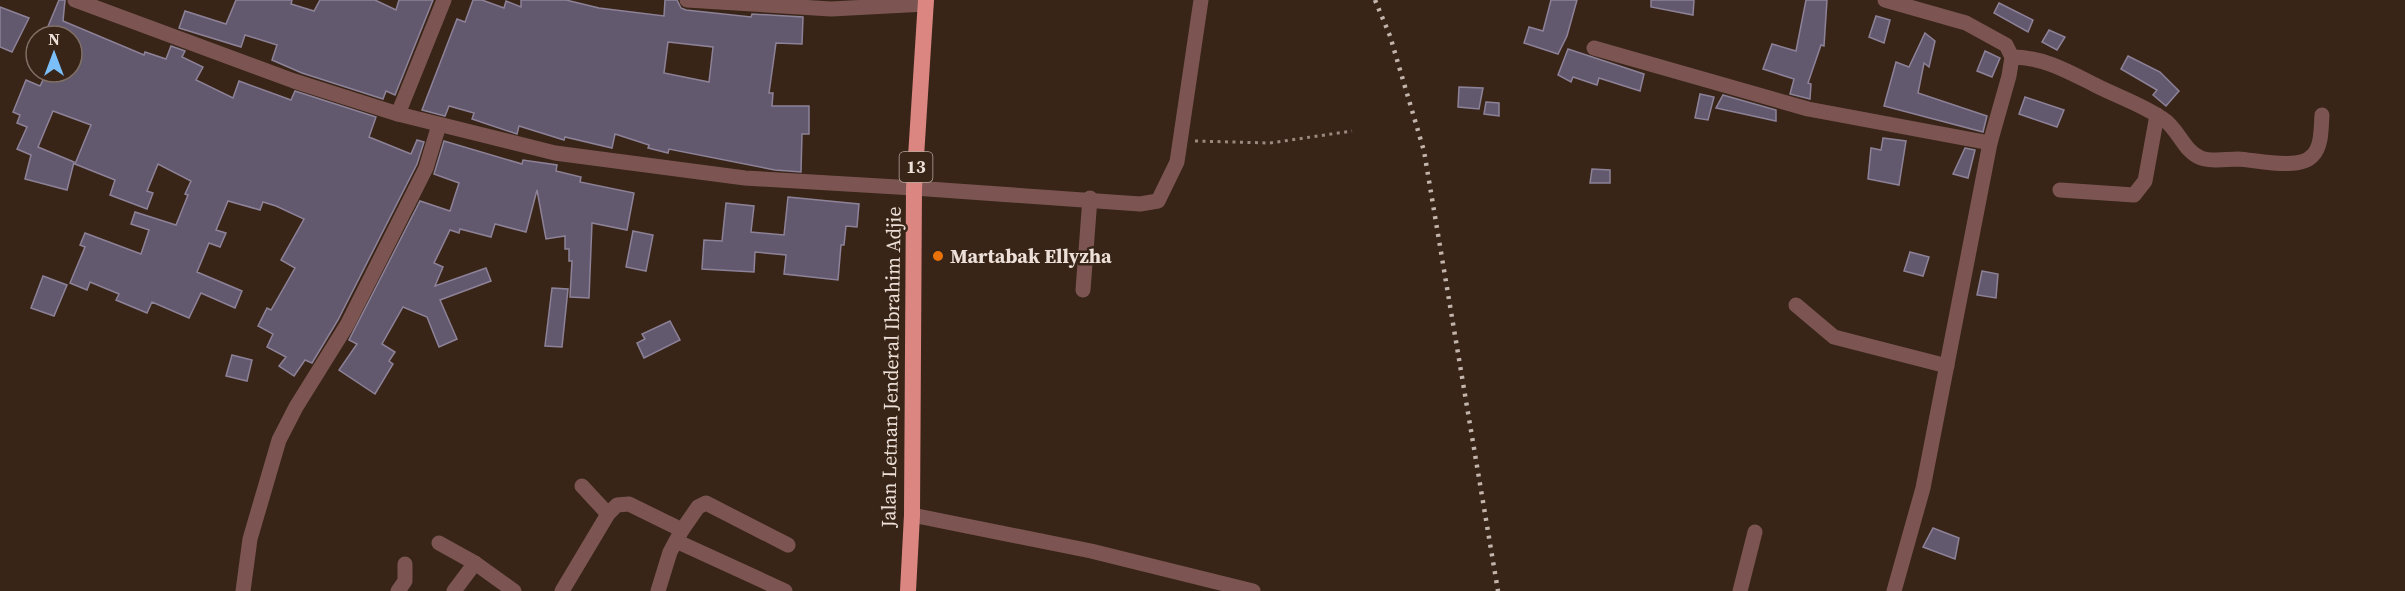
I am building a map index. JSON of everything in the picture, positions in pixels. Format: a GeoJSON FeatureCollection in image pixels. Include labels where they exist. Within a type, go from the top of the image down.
{"type":"FeatureCollection","features":[{"type":"Feature","properties":{"kind":"highway","name":"Jalan Letnan Jenderal Ibrahim Adjie"},"geometry":{"type":"LineString","coordinates":[[908,591],[912,515],[914,188],[926,2]]}},
{"type":"Feature","properties":{"kind":"street"},"geometry":{"type":"LineString","coordinates":[[75,0],[294,81],[398,114],[555,153],[670,169],[802,182],[1090,198],[1140,204],[1158,201],[1177,162],[1202,0]]}},
{"type":"Feature","properties":{"kind":"street"},"geometry":{"type":"LineString","coordinates":[[398,114],[444,0]]}},
{"type":"Feature","properties":{"kind":"street"},"geometry":{"type":"LineString","coordinates":[[687,0],[831,9],[926,2]]}},
{"type":"Feature","properties":{"kind":"street"},"geometry":{"type":"LineString","coordinates":[[1885,0],[1966,23],[2006,45],[2012,57],[1990,143],[1923,488],[1894,591]]}},
{"type":"Feature","properties":{"kind":"street"},"geometry":{"type":"LineString","coordinates":[[1594,48],[1808,109],[1990,143]]}},
{"type":"Feature","properties":{"kind":"street"},"geometry":{"type":"LineString","coordinates":[[2012,57],[2031,57],[2074,72],[2157,115],[2165,120],[2193,153],[2201,158],[2284,164],[2305,161],[2314,155],[2319,144],[2322,116]]}},
{"type":"Feature","properties":{"kind":"street"},"geometry":{"type":"LineString","coordinates":[[2060,190],[2134,195],[2145,181],[2157,115]]}},
{"type":"Feature","properties":{"kind":"street"},"geometry":{"type":"LineString","coordinates":[[243,591],[250,539],[279,441],[296,407],[347,324],[400,220],[426,168],[438,125]]}},
{"type":"Feature","properties":{"kind":"street"},"geometry":{"type":"LineString","coordinates":[[1083,290],[1090,198]]}},
{"type":"Feature","properties":{"kind":"street"},"geometry":{"type":"LineString","coordinates":[[1796,305],[1834,337],[1947,366]]}},
{"type":"Feature","properties":{"kind":"street"},"geometry":{"type":"LineString","coordinates":[[582,486],[608,514]]}},
{"type":"Feature","properties":{"kind":"street"},"geometry":{"type":"LineString","coordinates":[[658,591],[670,552],[679,535],[698,507],[706,503],[788,545]]}},
{"type":"Feature","properties":{"kind":"street"},"geometry":{"type":"LineString","coordinates":[[562,591],[608,514],[616,505],[629,504],[679,535],[785,591]]}},
{"type":"Feature","properties":{"kind":"street"},"geometry":{"type":"LineString","coordinates":[[912,515],[1092,551],[1253,591]]}},
{"type":"Feature","properties":{"kind":"street"},"geometry":{"type":"LineString","coordinates":[[1740,591],[1755,532]]}},
{"type":"Feature","properties":{"kind":"street"},"geometry":{"type":"LineString","coordinates":[[438,543],[475,563],[514,591]]}},
{"type":"Feature","properties":{"kind":"street"},"geometry":{"type":"LineString","coordinates":[[454,591],[475,563]]}},
{"type":"Feature","properties":{"kind":"street"},"geometry":{"type":"LineString","coordinates":[[399,591],[405,580],[405,564]]}},
{"type":"Feature","properties":{"kind":"path"},"geometry":{"type":"LineString","coordinates":[[1181,141],[1270,142],[1352,131]]}},
{"type":"Feature","properties":{"kind":"building"},"geometry":{"type":"Polygon","coordinates":[[[59,0],[65,0],[63,21],[70,24],[49,24],[59,0]]]}},
{"type":"Feature","properties":{"kind":"building"},"geometry":{"type":"Polygon","coordinates":[[[236,0],[292,0],[291,4],[314,11],[320,0],[375,0],[396,10],[399,0],[433,0],[395,95],[386,91],[383,99],[302,73],[272,60],[277,45],[245,35],[241,47],[179,28],[185,11],[226,24],[236,0]]]}},
{"type":"Feature","properties":{"kind":"building"},"geometry":{"type":"Polygon","coordinates":[[[473,0],[482,0],[504,8],[506,1],[521,7],[521,0],[566,0],[599,8],[664,16],[665,0],[677,0],[681,8],[686,10],[751,17],[752,14],[803,17],[802,44],[776,43],[769,93],[773,93],[772,106],[809,106],[809,134],[802,134],[801,172],[775,170],[669,149],[668,153],[648,148],[649,145],[615,134],[612,148],[565,137],[564,140],[519,126],[517,134],[472,119],[474,113],[449,106],[445,116],[422,110],[457,19],[465,22],[473,0]],[[668,42],[664,73],[709,82],[713,47],[668,42]]]}},
{"type":"Feature","properties":{"kind":"building"},"geometry":{"type":"Polygon","coordinates":[[[1551,0],[1577,0],[1567,36],[1558,54],[1524,43],[1529,27],[1543,31],[1551,0]]]}},
{"type":"Feature","properties":{"kind":"building"},"geometry":{"type":"Polygon","coordinates":[[[1651,0],[1694,0],[1693,15],[1651,7],[1651,0]]]}},
{"type":"Feature","properties":{"kind":"building"},"geometry":{"type":"Polygon","coordinates":[[[1806,0],[1827,0],[1824,46],[1821,45],[1808,83],[1811,84],[1810,99],[1790,94],[1794,79],[1763,69],[1772,44],[1796,51],[1806,0]]]}},
{"type":"Feature","properties":{"kind":"building"},"geometry":{"type":"Polygon","coordinates":[[[1999,3],[2033,20],[2028,32],[1994,13],[1999,3]]]}},
{"type":"Feature","properties":{"kind":"building"},"geometry":{"type":"Polygon","coordinates":[[[0,7],[29,18],[12,52],[0,47],[0,7]]]}},
{"type":"Feature","properties":{"kind":"building"},"geometry":{"type":"Polygon","coordinates":[[[1876,16],[1890,20],[1884,43],[1869,37],[1876,16]]]}},
{"type":"Feature","properties":{"kind":"building"},"geometry":{"type":"Polygon","coordinates":[[[84,30],[144,55],[145,52],[166,59],[171,46],[185,51],[182,57],[203,67],[196,80],[233,98],[239,81],[291,100],[295,91],[376,117],[369,137],[411,154],[417,140],[424,142],[417,164],[338,320],[312,363],[305,360],[294,376],[279,366],[286,357],[267,347],[273,334],[258,326],[267,308],[271,310],[295,268],[281,260],[304,219],[276,206],[263,202],[260,210],[228,201],[216,230],[226,233],[220,247],[209,243],[197,272],[242,291],[235,308],[201,293],[189,318],[152,302],[147,313],[116,300],[119,294],[90,282],[87,290],[70,283],[85,247],[80,245],[85,233],[141,254],[149,230],[131,224],[135,212],[176,225],[191,181],[158,164],[147,191],[153,193],[147,209],[110,195],[115,180],[75,164],[91,125],[53,111],[38,147],[74,162],[67,190],[25,179],[31,155],[17,149],[27,127],[17,123],[20,115],[13,112],[24,84],[40,86],[41,84],[84,84],[84,30]]]}},
{"type":"Feature","properties":{"kind":"building"},"geometry":{"type":"Polygon","coordinates":[[[2049,30],[2065,37],[2057,50],[2042,42],[2049,30]]]}},
{"type":"Feature","properties":{"kind":"building"},"geometry":{"type":"Polygon","coordinates":[[[1925,33],[1935,41],[1929,67],[1924,63],[1918,93],[1987,116],[1983,132],[1884,106],[1896,62],[1909,67],[1925,33]]]}},
{"type":"Feature","properties":{"kind":"building"},"geometry":{"type":"Polygon","coordinates":[[[1568,49],[1644,74],[1640,91],[1599,78],[1597,85],[1573,77],[1571,82],[1558,75],[1568,49]]]}},
{"type":"Feature","properties":{"kind":"building"},"geometry":{"type":"Polygon","coordinates":[[[1985,51],[2000,58],[1992,77],[1977,71],[1985,51]]]}},
{"type":"Feature","properties":{"kind":"building"},"geometry":{"type":"Polygon","coordinates":[[[2128,56],[2160,72],[2179,91],[2166,106],[2153,95],[2157,90],[2121,69],[2128,56]]]}},
{"type":"Feature","properties":{"kind":"building"},"geometry":{"type":"Polygon","coordinates":[[[1459,87],[1483,88],[1479,109],[1458,107],[1459,87]]]}},
{"type":"Feature","properties":{"kind":"building"},"geometry":{"type":"Polygon","coordinates":[[[1700,94],[1714,97],[1708,120],[1695,118],[1700,94]]]}},
{"type":"Feature","properties":{"kind":"building"},"geometry":{"type":"Polygon","coordinates":[[[1723,95],[1776,110],[1776,121],[1716,108],[1723,95]]]}},
{"type":"Feature","properties":{"kind":"building"},"geometry":{"type":"Polygon","coordinates":[[[2025,97],[2064,110],[2057,127],[2019,114],[2025,97]]]}},
{"type":"Feature","properties":{"kind":"building"},"geometry":{"type":"Polygon","coordinates":[[[1486,102],[1499,103],[1499,116],[1484,114],[1486,102]]]}},
{"type":"Feature","properties":{"kind":"building"},"geometry":{"type":"Polygon","coordinates":[[[1883,138],[1906,141],[1899,185],[1868,179],[1871,148],[1881,150],[1883,138]]]}},
{"type":"Feature","properties":{"kind":"building"},"geometry":{"type":"Polygon","coordinates":[[[444,141],[522,164],[523,160],[557,165],[556,171],[581,177],[580,182],[634,193],[627,230],[592,223],[589,298],[570,297],[572,261],[569,261],[569,249],[565,249],[565,236],[546,239],[537,190],[526,232],[495,224],[491,237],[460,229],[459,233],[450,230],[434,263],[443,267],[435,286],[486,268],[491,281],[440,300],[457,339],[439,347],[427,317],[403,307],[382,344],[395,352],[389,361],[393,364],[375,394],[339,370],[357,344],[349,340],[420,201],[450,211],[459,183],[434,174],[444,141]]]}},
{"type":"Feature","properties":{"kind":"building"},"geometry":{"type":"Polygon","coordinates":[[[1965,148],[1975,150],[1968,178],[1953,174],[1965,148]]]}},
{"type":"Feature","properties":{"kind":"building"},"geometry":{"type":"Polygon","coordinates":[[[1592,169],[1610,170],[1610,183],[1590,183],[1592,169]]]}},
{"type":"Feature","properties":{"kind":"building"},"geometry":{"type":"Polygon","coordinates":[[[788,197],[859,204],[857,227],[846,226],[844,245],[841,245],[838,280],[784,274],[786,255],[755,252],[754,272],[702,269],[704,240],[722,241],[726,203],[754,206],[751,232],[784,235],[788,197]]]}},
{"type":"Feature","properties":{"kind":"building"},"geometry":{"type":"Polygon","coordinates":[[[633,231],[653,235],[646,271],[626,267],[633,231]]]}},
{"type":"Feature","properties":{"kind":"building"},"geometry":{"type":"Polygon","coordinates":[[[1910,252],[1929,257],[1923,276],[1904,271],[1910,252]]]}},
{"type":"Feature","properties":{"kind":"building"},"geometry":{"type":"Polygon","coordinates":[[[1982,271],[1998,274],[1996,298],[1977,295],[1982,271]]]}},
{"type":"Feature","properties":{"kind":"building"},"geometry":{"type":"Polygon","coordinates":[[[43,276],[67,285],[54,316],[31,308],[43,276]]]}},
{"type":"Feature","properties":{"kind":"building"},"geometry":{"type":"Polygon","coordinates":[[[552,288],[568,289],[562,347],[545,346],[552,288]]]}},
{"type":"Feature","properties":{"kind":"building"},"geometry":{"type":"Polygon","coordinates":[[[670,321],[680,340],[644,358],[637,343],[645,339],[642,334],[670,321]]]}},
{"type":"Feature","properties":{"kind":"building"},"geometry":{"type":"Polygon","coordinates":[[[232,355],[252,360],[247,381],[226,376],[232,355]]]}},
{"type":"Feature","properties":{"kind":"building"},"geometry":{"type":"Polygon","coordinates":[[[1933,528],[1959,538],[1955,559],[1923,547],[1933,528]]]}},
{"type":"Feature","properties":{"kind":"railway"},"geometry":{"type":"LineString","coordinates":[[1375,0],[1390,36],[1424,151],[1498,591]]}},
{"type":"Feature","properties":{"kind":"place","name":"Martabak Ellyzha"},"geometry":{"type":"Point","coordinates":[938,256]}}]}
